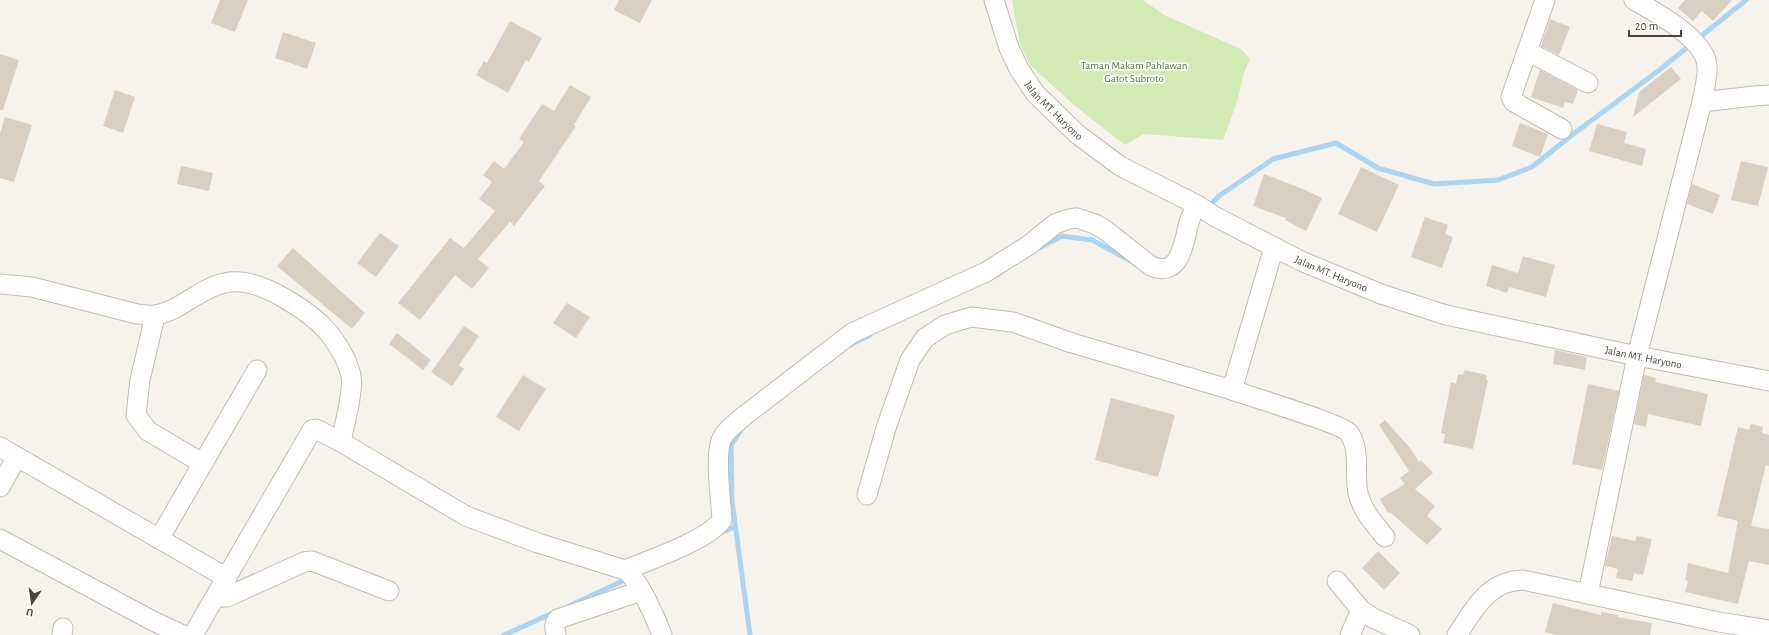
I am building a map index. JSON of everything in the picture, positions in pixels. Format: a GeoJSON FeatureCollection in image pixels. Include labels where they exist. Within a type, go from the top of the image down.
{"type":"FeatureCollection","features":[{"type":"Feature","properties":{"kind":"street","name":"Jalan MT. Haryono"},"geometry":{"type":"LineString","coordinates":[[994,0],[1009,48],[1019,69],[1035,92],[1077,134],[1120,166],[1302,261],[1381,294],[1446,315],[1637,356],[1768,378]]}},
{"type":"Feature","properties":{"kind":"street"},"geometry":{"type":"LineString","coordinates":[[1545,0],[1511,94],[1511,99],[1562,129]]}},
{"type":"Feature","properties":{"kind":"street"},"geometry":{"type":"LineString","coordinates":[[1588,594],[1637,356],[1702,102],[1708,65],[1706,58],[1692,40],[1656,13],[1634,0]]}},
{"type":"Feature","properties":{"kind":"street"},"geometry":{"type":"LineString","coordinates":[[1527,51],[1588,83]]}},
{"type":"Feature","properties":{"kind":"street"},"geometry":{"type":"LineString","coordinates":[[1702,102],[1769,95]]}},
{"type":"Feature","properties":{"kind":"street"},"geometry":{"type":"LineString","coordinates":[[556,635],[554,627],[555,622],[558,619],[633,579],[689,542],[717,527],[722,520],[719,456],[723,437],[728,430],[744,416],[852,333],[986,272],[1029,245],[1055,224],[1069,219],[1077,218],[1095,224],[1151,266],[1158,269],[1168,267],[1175,263],[1184,246],[1189,222],[1197,205]]}},
{"type":"Feature","properties":{"kind":"street"},"geometry":{"type":"LineString","coordinates":[[1232,390],[1274,247]]}},
{"type":"Feature","properties":{"kind":"street"},"geometry":{"type":"LineString","coordinates":[[0,284],[32,287],[137,314],[155,316],[170,310],[214,286],[228,282],[241,281],[258,285],[301,310],[329,333],[349,368],[352,378],[351,391],[341,442]]}},
{"type":"Feature","properties":{"kind":"street"},"geometry":{"type":"LineString","coordinates":[[155,316],[140,380],[136,415],[148,432],[202,464]]}},
{"type":"Feature","properties":{"kind":"street"},"geometry":{"type":"LineString","coordinates":[[867,495],[886,428],[910,360],[925,338],[945,325],[971,317],[1013,322],[1072,343],[1232,390],[1343,428],[1348,432],[1354,445],[1358,494],[1366,513],[1385,536]]}},
{"type":"Feature","properties":{"kind":"street"},"geometry":{"type":"LineString","coordinates":[[159,539],[257,370]]}},
{"type":"Feature","properties":{"kind":"street"},"geometry":{"type":"LineString","coordinates":[[193,635],[217,597],[312,430],[321,430],[466,516],[633,579],[662,635]]}},
{"type":"Feature","properties":{"kind":"street"},"geometry":{"type":"LineString","coordinates":[[0,447],[227,578]]}},
{"type":"Feature","properties":{"kind":"street"},"geometry":{"type":"LineString","coordinates":[[0,487],[17,456]]}},
{"type":"Feature","properties":{"kind":"street"},"geometry":{"type":"LineString","coordinates":[[0,539],[8,549],[153,628],[183,635]]}},
{"type":"Feature","properties":{"kind":"street"},"geometry":{"type":"LineString","coordinates":[[217,597],[227,597],[304,562],[312,561],[388,591]]}},
{"type":"Feature","properties":{"kind":"street"},"geometry":{"type":"LineString","coordinates":[[1457,635],[1467,619],[1489,591],[1511,580],[1523,580],[1588,594],[1718,628],[1769,630]]}},
{"type":"Feature","properties":{"kind":"street"},"geometry":{"type":"LineString","coordinates":[[1337,581],[1361,610],[1373,618],[1410,635]]}},
{"type":"Feature","properties":{"kind":"street"},"geometry":{"type":"LineString","coordinates":[[1350,635],[1361,610]]}},
{"type":"Feature","properties":{"kind":"green space","name":"Taman Makam Pahlawan Gatot Subroto"},"geometry":{"type":"Polygon","coordinates":[[[1012,0],[1143,0],[1164,15],[1241,49],[1250,59],[1244,73],[1237,102],[1223,140],[1144,134],[1125,145],[1075,106],[1030,65],[1020,44],[1012,0]]]}},
{"type":"Feature","properties":{"kind":"building"},"geometry":{"type":"Polygon","coordinates":[[[220,0],[248,0],[235,32],[211,23],[220,0]]]}},
{"type":"Feature","properties":{"kind":"building"},"geometry":{"type":"Polygon","coordinates":[[[619,0],[652,0],[640,23],[614,10],[619,0]]]}},
{"type":"Feature","properties":{"kind":"building"},"geometry":{"type":"Polygon","coordinates":[[[1685,0],[1732,0],[1713,21],[1702,11],[1693,21],[1678,8],[1685,0]]]}},
{"type":"Feature","properties":{"kind":"building"},"geometry":{"type":"Polygon","coordinates":[[[1550,19],[1570,27],[1559,55],[1541,46],[1550,19]]]}},
{"type":"Feature","properties":{"kind":"building"},"geometry":{"type":"Polygon","coordinates":[[[510,21],[542,38],[529,62],[526,60],[508,93],[476,75],[484,61],[487,63],[510,21]]]}},
{"type":"Feature","properties":{"kind":"building"},"geometry":{"type":"Polygon","coordinates":[[[283,32],[316,43],[307,69],[275,58],[283,32]]]}},
{"type":"Feature","properties":{"kind":"building"},"geometry":{"type":"Polygon","coordinates":[[[0,54],[19,60],[3,110],[0,110],[0,54]]]}},
{"type":"Feature","properties":{"kind":"building"},"geometry":{"type":"Polygon","coordinates":[[[1671,67],[1681,79],[1633,117],[1639,92],[1671,67]]]}},
{"type":"Feature","properties":{"kind":"building"},"geometry":{"type":"Polygon","coordinates":[[[1540,70],[1578,90],[1573,104],[1565,102],[1563,108],[1531,97],[1540,70]]]}},
{"type":"Feature","properties":{"kind":"building"},"geometry":{"type":"Polygon","coordinates":[[[570,85],[591,97],[574,125],[576,126],[539,181],[545,186],[514,226],[510,222],[478,259],[489,268],[472,289],[455,275],[420,320],[398,303],[450,238],[464,248],[495,211],[479,199],[492,182],[483,175],[494,161],[504,169],[524,142],[519,139],[542,104],[554,111],[570,85]]]}},
{"type":"Feature","properties":{"kind":"building"},"geometry":{"type":"Polygon","coordinates":[[[115,90],[135,97],[123,133],[103,126],[115,90]]]}},
{"type":"Feature","properties":{"kind":"building"},"geometry":{"type":"Polygon","coordinates":[[[5,117],[32,125],[14,182],[0,178],[0,133],[5,117]]]}},
{"type":"Feature","properties":{"kind":"building"},"geometry":{"type":"Polygon","coordinates":[[[1520,123],[1548,134],[1540,157],[1512,146],[1520,123]]]}},
{"type":"Feature","properties":{"kind":"building"},"geometry":{"type":"Polygon","coordinates":[[[1597,124],[1627,132],[1624,143],[1646,149],[1642,166],[1589,151],[1597,124]]]}},
{"type":"Feature","properties":{"kind":"building"},"geometry":{"type":"Polygon","coordinates":[[[1741,161],[1768,167],[1758,206],[1731,200],[1741,161]]]}},
{"type":"Feature","properties":{"kind":"building"},"geometry":{"type":"Polygon","coordinates":[[[181,166],[213,173],[209,191],[177,184],[181,166]]]}},
{"type":"Feature","properties":{"kind":"building"},"geometry":{"type":"Polygon","coordinates":[[[1361,167],[1399,185],[1377,232],[1338,214],[1361,167]]]}},
{"type":"Feature","properties":{"kind":"building"},"geometry":{"type":"Polygon","coordinates":[[[1264,174],[1322,198],[1306,231],[1285,220],[1286,218],[1253,206],[1264,174]]]}},
{"type":"Feature","properties":{"kind":"building"},"geometry":{"type":"Polygon","coordinates":[[[1692,184],[1720,195],[1713,214],[1687,204],[1692,184]]]}},
{"type":"Feature","properties":{"kind":"building"},"geometry":{"type":"Polygon","coordinates":[[[1425,217],[1448,225],[1445,234],[1453,237],[1442,268],[1411,257],[1425,217]]]}},
{"type":"Feature","properties":{"kind":"building"},"geometry":{"type":"Polygon","coordinates":[[[380,233],[399,246],[376,277],[357,263],[380,233]]]}},
{"type":"Feature","properties":{"kind":"building"},"geometry":{"type":"Polygon","coordinates":[[[293,248],[365,313],[352,329],[277,266],[293,248]]]}},
{"type":"Feature","properties":{"kind":"building"},"geometry":{"type":"Polygon","coordinates":[[[1523,256],[1555,265],[1546,297],[1509,287],[1507,293],[1486,286],[1492,265],[1518,273],[1523,256]]]}},
{"type":"Feature","properties":{"kind":"building"},"geometry":{"type":"Polygon","coordinates":[[[567,303],[590,317],[576,338],[553,323],[567,303]]]}},
{"type":"Feature","properties":{"kind":"building"},"geometry":{"type":"Polygon","coordinates":[[[464,326],[479,336],[459,365],[464,369],[452,386],[431,372],[464,326]]]}},
{"type":"Feature","properties":{"kind":"building"},"geometry":{"type":"Polygon","coordinates":[[[397,333],[431,360],[423,370],[389,344],[397,333]]]}},
{"type":"Feature","properties":{"kind":"building"},"geometry":{"type":"Polygon","coordinates":[[[1555,350],[1587,357],[1585,370],[1553,364],[1555,350]]]}},
{"type":"Feature","properties":{"kind":"building"},"geometry":{"type":"Polygon","coordinates":[[[1465,370],[1487,375],[1486,380],[1488,380],[1473,449],[1443,443],[1445,434],[1441,433],[1451,382],[1456,384],[1458,374],[1463,375],[1465,370]]]}},
{"type":"Feature","properties":{"kind":"building"},"geometry":{"type":"Polygon","coordinates":[[[523,375],[546,389],[519,431],[496,417],[523,375]]]}},
{"type":"Feature","properties":{"kind":"building"},"geometry":{"type":"Polygon","coordinates":[[[1644,375],[1656,378],[1655,382],[1708,394],[1701,426],[1648,414],[1646,427],[1634,424],[1644,375]]]}},
{"type":"Feature","properties":{"kind":"building"},"geometry":{"type":"Polygon","coordinates":[[[1588,384],[1619,391],[1602,470],[1572,464],[1588,384]]]}},
{"type":"Feature","properties":{"kind":"building"},"geometry":{"type":"Polygon","coordinates":[[[1111,398],[1175,415],[1158,477],[1095,460],[1111,398]]]}},
{"type":"Feature","properties":{"kind":"building"},"geometry":{"type":"Polygon","coordinates":[[[1385,420],[1410,448],[1419,462],[1421,460],[1433,473],[1415,489],[1435,506],[1427,516],[1442,529],[1427,545],[1390,512],[1388,513],[1380,499],[1405,484],[1400,478],[1409,471],[1379,425],[1385,420]]]}},
{"type":"Feature","properties":{"kind":"building"},"geometry":{"type":"Polygon","coordinates":[[[1751,424],[1763,427],[1762,433],[1769,435],[1769,466],[1766,465],[1751,526],[1769,529],[1769,565],[1749,561],[1738,604],[1685,592],[1688,581],[1685,580],[1688,563],[1728,573],[1738,521],[1717,516],[1738,427],[1749,430],[1751,424]]]}},
{"type":"Feature","properties":{"kind":"building"},"geometry":{"type":"Polygon","coordinates":[[[1612,536],[1635,541],[1637,536],[1652,539],[1643,575],[1634,573],[1632,581],[1616,578],[1618,569],[1605,566],[1612,536]]]}},
{"type":"Feature","properties":{"kind":"building"},"geometry":{"type":"Polygon","coordinates":[[[1378,551],[1400,573],[1384,590],[1362,568],[1378,551]]]}},
{"type":"Feature","properties":{"kind":"building"},"geometry":{"type":"Polygon","coordinates":[[[1553,603],[1601,615],[1601,612],[1618,615],[1617,617],[1652,623],[1650,635],[1556,635],[1545,632],[1553,603]]]}},
{"type":"Feature","properties":{"kind":"waterway"},"geometry":{"type":"LineString","coordinates":[[1208,207],[1219,196],[1273,159],[1336,143],[1378,168],[1434,184],[1498,180],[1532,167],[1572,135],[1658,71],[1746,0]]}},
{"type":"Feature","properties":{"kind":"waterway"},"geometry":{"type":"LineString","coordinates":[[1039,248],[1062,236],[1092,240],[1131,261]]}},
{"type":"Feature","properties":{"kind":"waterway"},"geometry":{"type":"LineString","coordinates":[[850,345],[870,335]]}},
{"type":"Feature","properties":{"kind":"waterway"},"geometry":{"type":"LineString","coordinates":[[743,427],[731,445],[732,501],[750,635]]}},
{"type":"Feature","properties":{"kind":"waterway"},"geometry":{"type":"LineString","coordinates":[[719,534],[734,527]]}},
{"type":"Feature","properties":{"kind":"waterway"},"geometry":{"type":"LineString","coordinates":[[567,607],[629,578]]}},
{"type":"Feature","properties":{"kind":"waterway"},"geometry":{"type":"LineString","coordinates":[[504,635],[555,612]]}}]}
